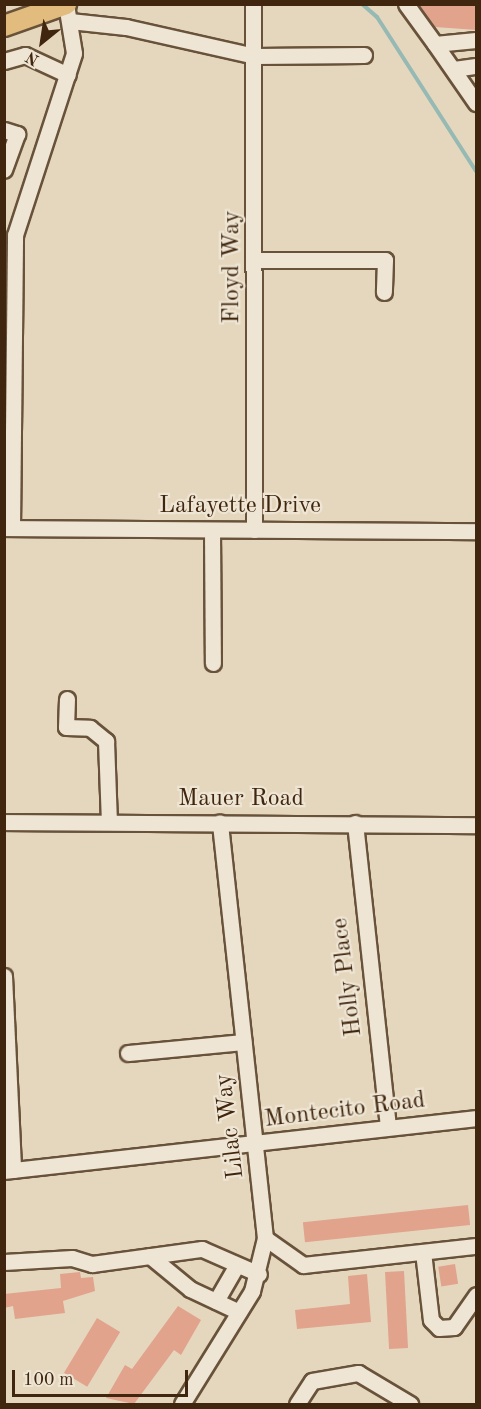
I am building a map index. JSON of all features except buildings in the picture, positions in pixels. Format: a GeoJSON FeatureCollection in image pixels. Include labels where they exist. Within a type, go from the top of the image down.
{"type":"FeatureCollection","features":[{"type":"Feature","properties":{"kind":"main road"},"geometry":{"type":"LineString","coordinates":[[4,26],[67,10]]}},
{"type":"Feature","properties":{"kind":"street","name":"Floyd Way"},"geometry":{"type":"LineString","coordinates":[[253,4],[256,260],[254,530]]}},
{"type":"Feature","properties":{"kind":"street"},"geometry":{"type":"LineString","coordinates":[[406,4],[477,103]]}},
{"type":"Feature","properties":{"kind":"street"},"geometry":{"type":"LineString","coordinates":[[8,528],[15,235],[74,53],[67,10],[126,27],[255,56],[364,55]]}},
{"type":"Feature","properties":{"kind":"street"},"geometry":{"type":"LineString","coordinates":[[435,44],[477,40]]}},
{"type":"Feature","properties":{"kind":"street"},"geometry":{"type":"LineString","coordinates":[[4,61],[25,55],[68,75]]}},
{"type":"Feature","properties":{"kind":"street"},"geometry":{"type":"LineString","coordinates":[[454,69],[477,66]]}},
{"type":"Feature","properties":{"kind":"street"},"geometry":{"type":"LineString","coordinates":[[4,130],[17,134],[4,170]]}},
{"type":"Feature","properties":{"kind":"street"},"geometry":{"type":"LineString","coordinates":[[256,260],[385,260],[384,292]]}},
{"type":"Feature","properties":{"kind":"street","name":"Lafayette Drive"},"geometry":{"type":"LineString","coordinates":[[8,528],[477,531]]}},
{"type":"Feature","properties":{"kind":"street"},"geometry":{"type":"LineString","coordinates":[[212,531],[213,663]]}},
{"type":"Feature","properties":{"kind":"street"},"geometry":{"type":"LineString","coordinates":[[67,699],[66,727],[90,728],[106,741],[110,822]]}},
{"type":"Feature","properties":{"kind":"street","name":"Mauer Road"},"geometry":{"type":"LineString","coordinates":[[4,822],[477,825]]}},
{"type":"Feature","properties":{"kind":"street","name":"Lilac Way"},"geometry":{"type":"LineString","coordinates":[[182,1404],[239,1312],[259,1274],[265,1238],[220,822]]}},
{"type":"Feature","properties":{"kind":"street","name":"Holly Place"},"geometry":{"type":"LineString","coordinates":[[355,824],[388,1126]]}},
{"type":"Feature","properties":{"kind":"street"},"geometry":{"type":"LineString","coordinates":[[4,976],[9,1171]]}},
{"type":"Feature","properties":{"kind":"street"},"geometry":{"type":"LineString","coordinates":[[128,1053],[243,1042]]}},
{"type":"Feature","properties":{"kind":"street","name":"Montecito Road"},"geometry":{"type":"LineString","coordinates":[[9,1171],[256,1144],[388,1126],[477,1118]]}},
{"type":"Feature","properties":{"kind":"street"},"geometry":{"type":"LineString","coordinates":[[265,1238],[303,1265],[477,1246]]}},
{"type":"Feature","properties":{"kind":"street"},"geometry":{"type":"LineString","coordinates":[[4,1262],[72,1258],[92,1264],[202,1249],[236,1267],[259,1274]]}},
{"type":"Feature","properties":{"kind":"street"},"geometry":{"type":"LineString","coordinates":[[423,1252],[430,1320],[439,1328],[454,1327],[477,1295]]}},
{"type":"Feature","properties":{"kind":"street"},"geometry":{"type":"LineString","coordinates":[[150,1256],[190,1289],[239,1312]]}},
{"type":"Feature","properties":{"kind":"street"},"geometry":{"type":"LineString","coordinates":[[216,1301],[236,1267]]}},
{"type":"Feature","properties":{"kind":"street"},"geometry":{"type":"LineString","coordinates":[[297,1404],[312,1381],[358,1373],[410,1404]]}},
{"type":"Feature","properties":{"kind":"waterway"},"geometry":{"type":"LineString","coordinates":[[362,4],[377,17],[476,171]]}}]}
